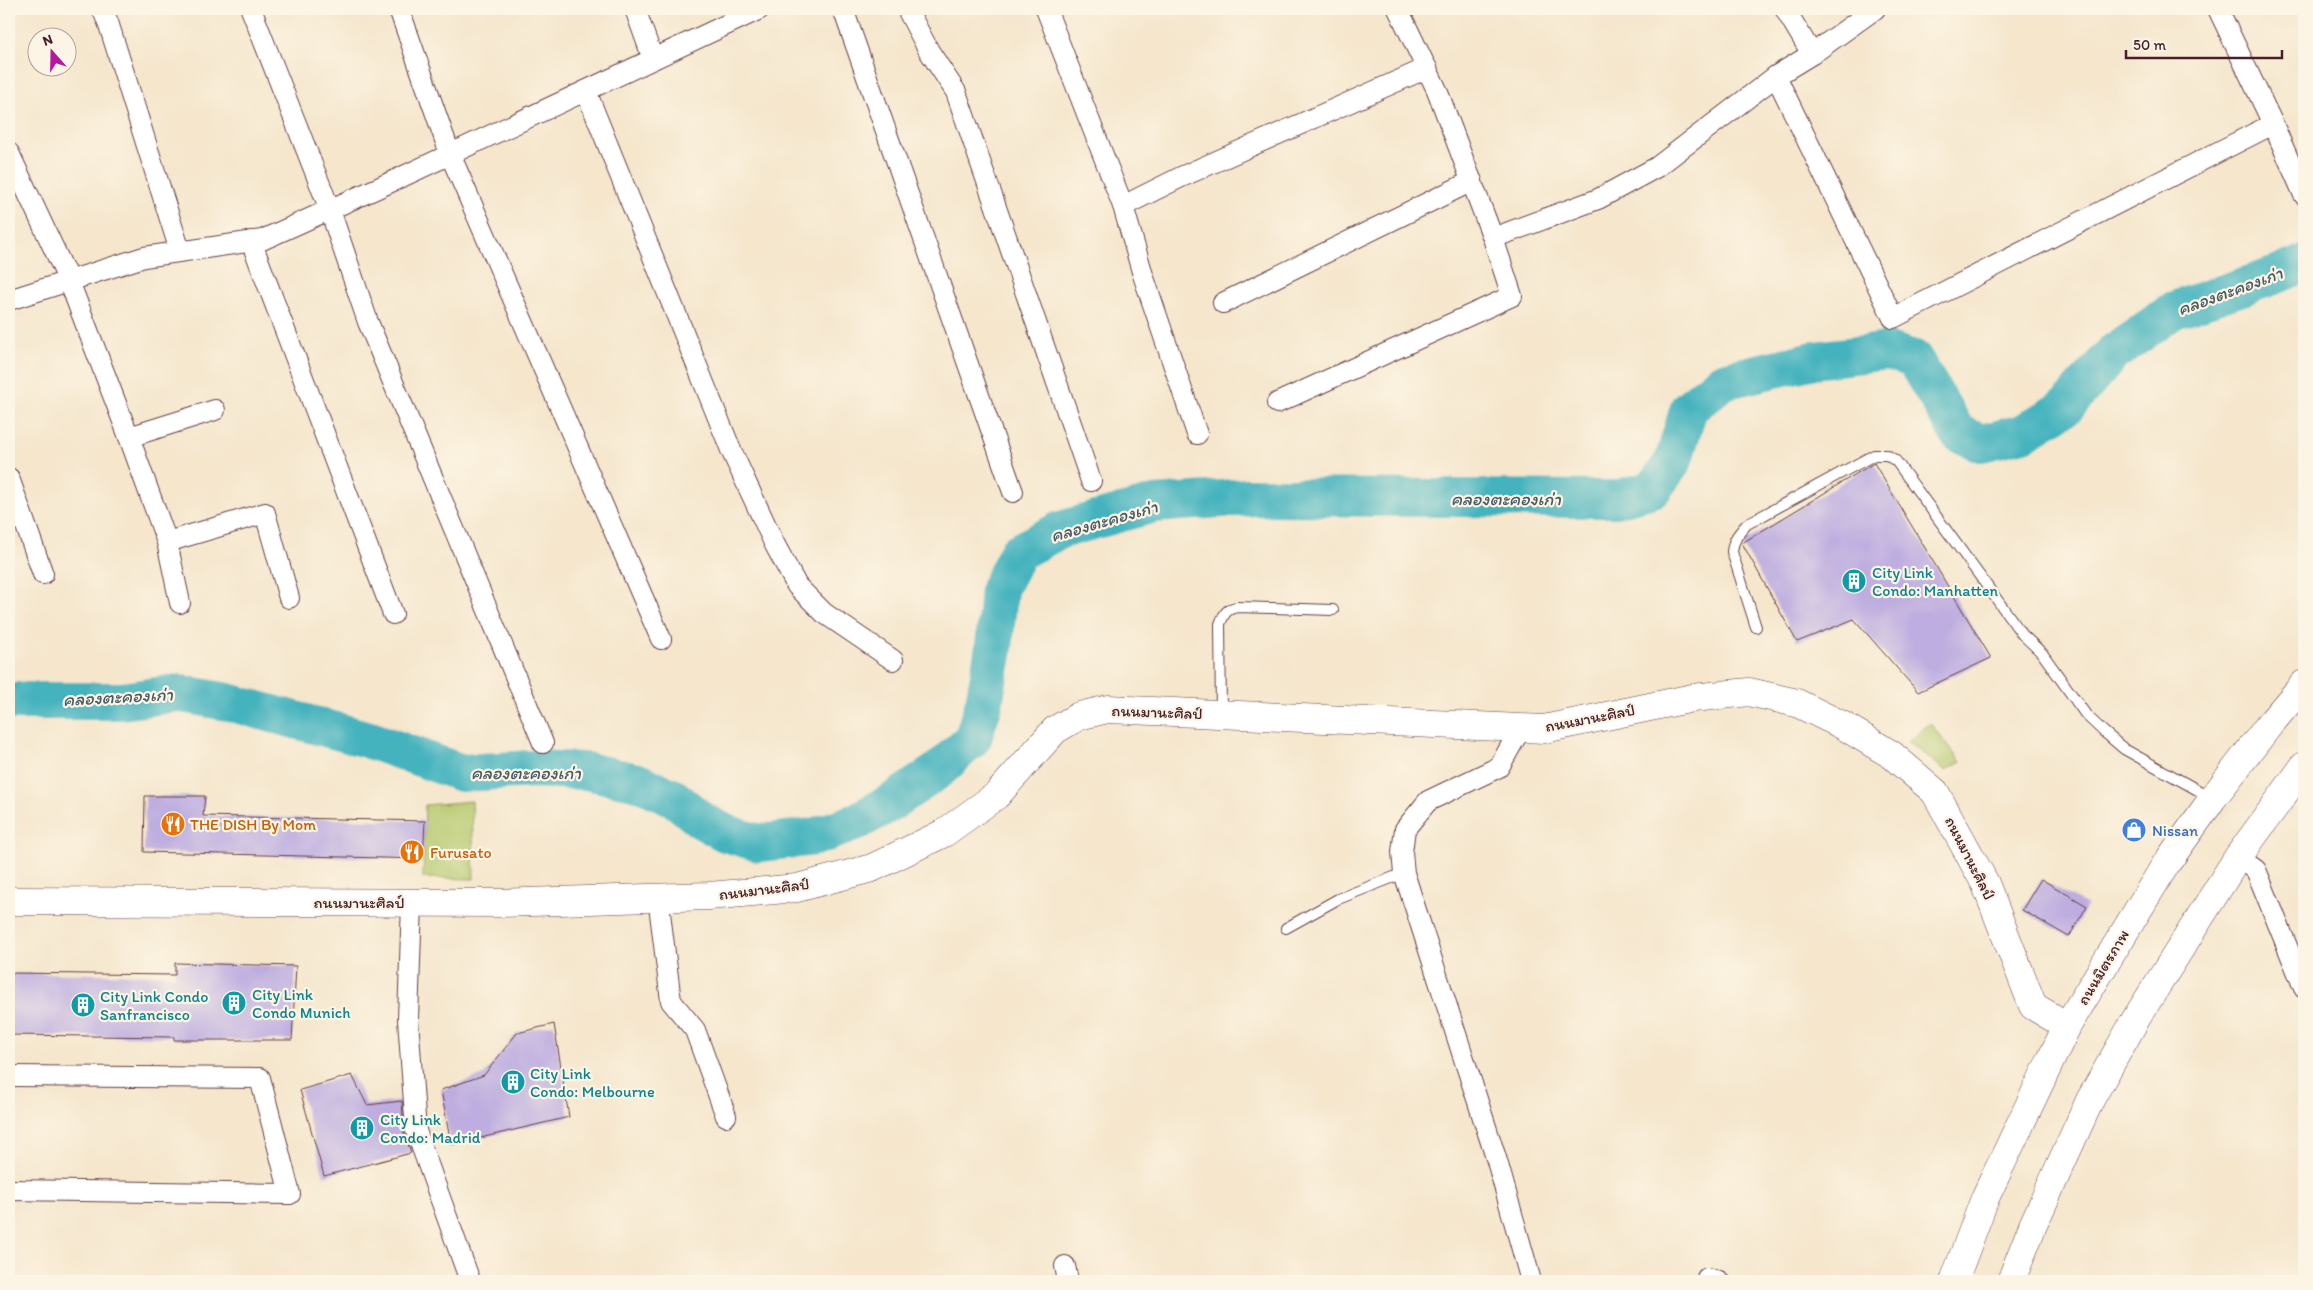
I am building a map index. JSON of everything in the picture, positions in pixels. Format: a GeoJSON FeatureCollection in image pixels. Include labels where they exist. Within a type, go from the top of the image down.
{"type":"FeatureCollection","features":[{"type":"Feature","properties":{"kind":"main road","name":"ถนนมิตรภาพ"},"geometry":{"type":"LineString","coordinates":[[1954,1281],[1984,1198],[2067,1026],[2166,864],[2213,798],[2270,724],[2304,684]]}},
{"type":"Feature","properties":{"kind":"main road","name":"ถนนมานะศิลป์"},"geometry":{"type":"LineString","coordinates":[[9,901],[498,903],[709,896],[797,888],[872,868],[944,834],[997,795],[1055,730],[1079,716],[1108,709],[1544,729],[1693,698],[1749,692],[1796,703],[1844,726],[1892,755],[1935,792],[1986,883],[2033,1006],[2067,1026]]}},
{"type":"Feature","properties":{"kind":"main road"},"geometry":{"type":"LineString","coordinates":[[2011,1281],[2032,1225],[2090,1100],[2137,1017],[2238,857],[2304,766]]}},
{"type":"Feature","properties":{"kind":"street"},"geometry":{"type":"LineString","coordinates":[[102,9],[108,22],[180,251]]}},
{"type":"Feature","properties":{"kind":"street"},"geometry":{"type":"LineString","coordinates":[[252,9],[330,210],[368,322],[543,743]]}},
{"type":"Feature","properties":{"kind":"street"},"geometry":{"type":"LineString","coordinates":[[399,9],[450,154],[661,639]]}},
{"type":"Feature","properties":{"kind":"street"},"geometry":{"type":"LineString","coordinates":[[635,9],[653,59]]}},
{"type":"Feature","properties":{"kind":"street"},"geometry":{"type":"LineString","coordinates":[[9,300],[144,257],[262,240],[760,9]]}},
{"type":"Feature","properties":{"kind":"street"},"geometry":{"type":"LineString","coordinates":[[843,9],[1013,492]]}},
{"type":"Feature","properties":{"kind":"street"},"geometry":{"type":"LineString","coordinates":[[907,9],[930,51],[956,92],[1091,481]]}},
{"type":"Feature","properties":{"kind":"street"},"geometry":{"type":"LineString","coordinates":[[1046,9],[1123,206],[1197,434]]}},
{"type":"Feature","properties":{"kind":"street"},"geometry":{"type":"LineString","coordinates":[[1276,402],[1512,296],[1493,238],[1437,90],[1398,9]]}},
{"type":"Feature","properties":{"kind":"street"},"geometry":{"type":"LineString","coordinates":[[1785,9],[1812,54]]}},
{"type":"Feature","properties":{"kind":"street"},"geometry":{"type":"LineString","coordinates":[[1493,238],[1598,200],[1657,167],[1776,76],[1812,54],[1875,9]]}},
{"type":"Feature","properties":{"kind":"street"},"geometry":{"type":"LineString","coordinates":[[2218,9],[2273,124],[2304,195]]}},
{"type":"Feature","properties":{"kind":"street"},"geometry":{"type":"LineString","coordinates":[[1123,206],[1182,177],[1427,68]]}},
{"type":"Feature","properties":{"kind":"street"},"geometry":{"type":"LineString","coordinates":[[1776,76],[1894,318],[2273,124]]}},
{"type":"Feature","properties":{"kind":"street"},"geometry":{"type":"LineString","coordinates":[[586,91],[731,450],[774,546],[797,586],[824,613],[893,660]]}},
{"type":"Feature","properties":{"kind":"street"},"geometry":{"type":"LineString","coordinates":[[9,153],[69,281],[129,436],[167,542],[180,603]]}},
{"type":"Feature","properties":{"kind":"street"},"geometry":{"type":"LineString","coordinates":[[1223,302],[1472,182]]}},
{"type":"Feature","properties":{"kind":"street"},"geometry":{"type":"LineString","coordinates":[[251,242],[393,614]]}},
{"type":"Feature","properties":{"kind":"street"},"geometry":{"type":"LineString","coordinates":[[129,436],[215,410]]}},
{"type":"Feature","properties":{"kind":"street"},"geometry":{"type":"LineString","coordinates":[[9,478],[43,574]]}},
{"type":"Feature","properties":{"kind":"street"},"geometry":{"type":"LineString","coordinates":[[167,542],[265,514],[289,598]]}},
{"type":"Feature","properties":{"kind":"street"},"geometry":{"type":"LineString","coordinates":[[1521,728],[1500,767],[1428,801],[1405,829],[1402,852],[1404,873],[1497,1161],[1531,1281]]}},
{"type":"Feature","properties":{"kind":"street"},"geometry":{"type":"LineString","coordinates":[[2238,857],[2256,870],[2304,988]]}},
{"type":"Feature","properties":{"kind":"street"},"geometry":{"type":"LineString","coordinates":[[658,898],[671,1001],[696,1030],[726,1116]]}},
{"type":"Feature","properties":{"kind":"street"},"geometry":{"type":"LineString","coordinates":[[412,902],[408,1019],[416,1131],[470,1281]]}},
{"type":"Feature","properties":{"kind":"street"},"geometry":{"type":"LineString","coordinates":[[9,1076],[260,1078],[290,1194],[9,1190]]}},
{"type":"Feature","properties":{"kind":"lane"},"geometry":{"type":"LineString","coordinates":[[1756,627],[1732,552],[1732,543],[1738,534],[1747,524],[1874,455],[1887,454],[1896,461],[2022,634],[2042,653],[2086,715],[2124,748],[2213,798]]}},
{"type":"Feature","properties":{"kind":"lane"},"geometry":{"type":"LineString","coordinates":[[1222,714],[1220,624],[1229,608],[1333,610]]}},
{"type":"Feature","properties":{"kind":"lane"},"geometry":{"type":"LineString","coordinates":[[1286,928],[1338,900],[1404,873]]}},
{"type":"Feature","properties":{"kind":"green space"},"geometry":{"type":"Polygon","coordinates":[[[1930,723],[1961,762],[1946,771],[1908,742],[1930,723]]]}},
{"type":"Feature","properties":{"kind":"green space"},"geometry":{"type":"Polygon","coordinates":[[[472,801],[474,879],[423,878],[425,805],[472,801]]]}},
{"type":"Feature","properties":{"kind":"building","name":"City Link Condo: Manhatten"},"geometry":{"type":"Polygon","coordinates":[[[1874,463],[1991,658],[1918,692],[1854,619],[1797,642],[1742,543],[1874,463]]]}},
{"type":"Feature","properties":{"kind":"building"},"geometry":{"type":"Polygon","coordinates":[[[145,796],[205,796],[203,816],[425,821],[423,859],[144,852],[145,796]]]}},
{"type":"Feature","properties":{"kind":"building"},"geometry":{"type":"Polygon","coordinates":[[[2041,879],[2087,906],[2069,937],[2022,910],[2041,879]]]}},
{"type":"Feature","properties":{"kind":"building"},"geometry":{"type":"Polygon","coordinates":[[[175,963],[296,966],[292,1040],[174,1040],[174,1037],[9,1035],[9,973],[175,975],[175,963]]]}},
{"type":"Feature","properties":{"kind":"building","name":"City Link Condo: Melbourne"},"geometry":{"type":"Polygon","coordinates":[[[554,1024],[569,1117],[451,1145],[441,1090],[484,1075],[517,1033],[554,1024]]]}},
{"type":"Feature","properties":{"kind":"building","name":"City Link Condo: Madrid"},"geometry":{"type":"Polygon","coordinates":[[[352,1075],[367,1105],[402,1101],[404,1132],[411,1153],[324,1176],[300,1090],[352,1075]]]}},
{"type":"Feature","properties":{"kind":"waterway","name":"คลองตะคองเก่า"},"geometry":{"type":"LineString","coordinates":[[9,701],[122,701],[177,693],[228,702],[370,740],[462,773],[532,769],[586,771],[638,782],[674,798],[701,820],[725,833],[759,843],[814,837],[854,823],[892,802],[939,770],[973,738],[984,703],[994,648],[999,589],[1018,552],[1060,530],[1154,504],[1248,497],[1616,499],[1653,489],[1673,462],[1689,408],[1723,381],[1814,360],[1888,351],[1914,359],[1958,433],[1981,443],[2023,433],[2067,406],[2113,353],[2174,310],[2277,275],[2304,263]]}},
{"type":"Feature","properties":{"kind":"place","name":"City Link Condo: Manhatten"},"geometry":{"type":"Point","coordinates":[1854,581]}},
{"type":"Feature","properties":{"kind":"place","name":"THE DISH By Mom"},"geometry":{"type":"Point","coordinates":[173,824]}},
{"type":"Feature","properties":{"kind":"place","name":"Nissan"},"geometry":{"type":"Point","coordinates":[2134,830]}},
{"type":"Feature","properties":{"kind":"place","name":"Furusato"},"geometry":{"type":"Point","coordinates":[412,852]}},
{"type":"Feature","properties":{"kind":"place","name":"City Link Condo Munich"},"geometry":{"type":"Point","coordinates":[234,1003]}},
{"type":"Feature","properties":{"kind":"place","name":"City Link Condo Sanfrancisco"},"geometry":{"type":"Point","coordinates":[83,1005]}},
{"type":"Feature","properties":{"kind":"place","name":"City Link Condo: Melbourne"},"geometry":{"type":"Point","coordinates":[513,1082]}},
{"type":"Feature","properties":{"kind":"place","name":"City Link Condo: Madrid"},"geometry":{"type":"Point","coordinates":[362,1128]}}]}
